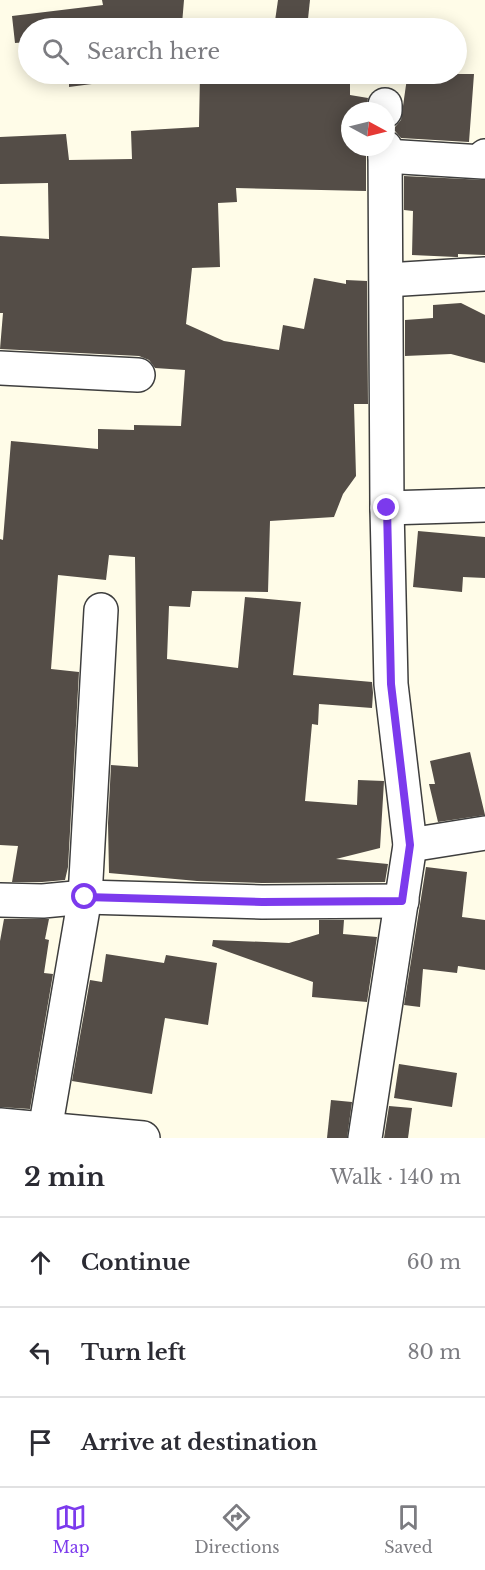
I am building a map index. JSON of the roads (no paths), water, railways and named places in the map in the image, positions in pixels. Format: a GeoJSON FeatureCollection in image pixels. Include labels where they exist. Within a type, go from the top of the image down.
{"type":"FeatureCollection","features":[{"type":"Feature","properties":{"kind":"street"},"geometry":{"type":"LineString","coordinates":[[395,152],[483,162],[485,156]]}},
{"type":"Feature","properties":{"kind":"street"},"geometry":{"type":"LineString","coordinates":[[365,1138],[410,845],[391,684],[387,508],[385,156]]}},
{"type":"Feature","properties":{"kind":"street"},"geometry":{"type":"LineString","coordinates":[[387,280],[485,274]]}},
{"type":"Feature","properties":{"kind":"street"},"geometry":{"type":"LineString","coordinates":[[0,368],[138,375]]}},
{"type":"Feature","properties":{"kind":"street"},"geometry":{"type":"LineString","coordinates":[[387,508],[485,505]]}},
{"type":"Feature","properties":{"kind":"street"},"geometry":{"type":"LineString","coordinates":[[45,1130],[85,897],[101,610]]}},
{"type":"Feature","properties":{"kind":"street"},"geometry":{"type":"LineString","coordinates":[[410,845],[485,833]]}},
{"type":"Feature","properties":{"kind":"street"},"geometry":{"type":"LineString","coordinates":[[0,900],[43,901],[85,897],[262,902],[402,901]]}},
{"type":"Feature","properties":{"kind":"street"},"geometry":{"type":"LineString","coordinates":[[0,1125],[143,1138]]}}]}
